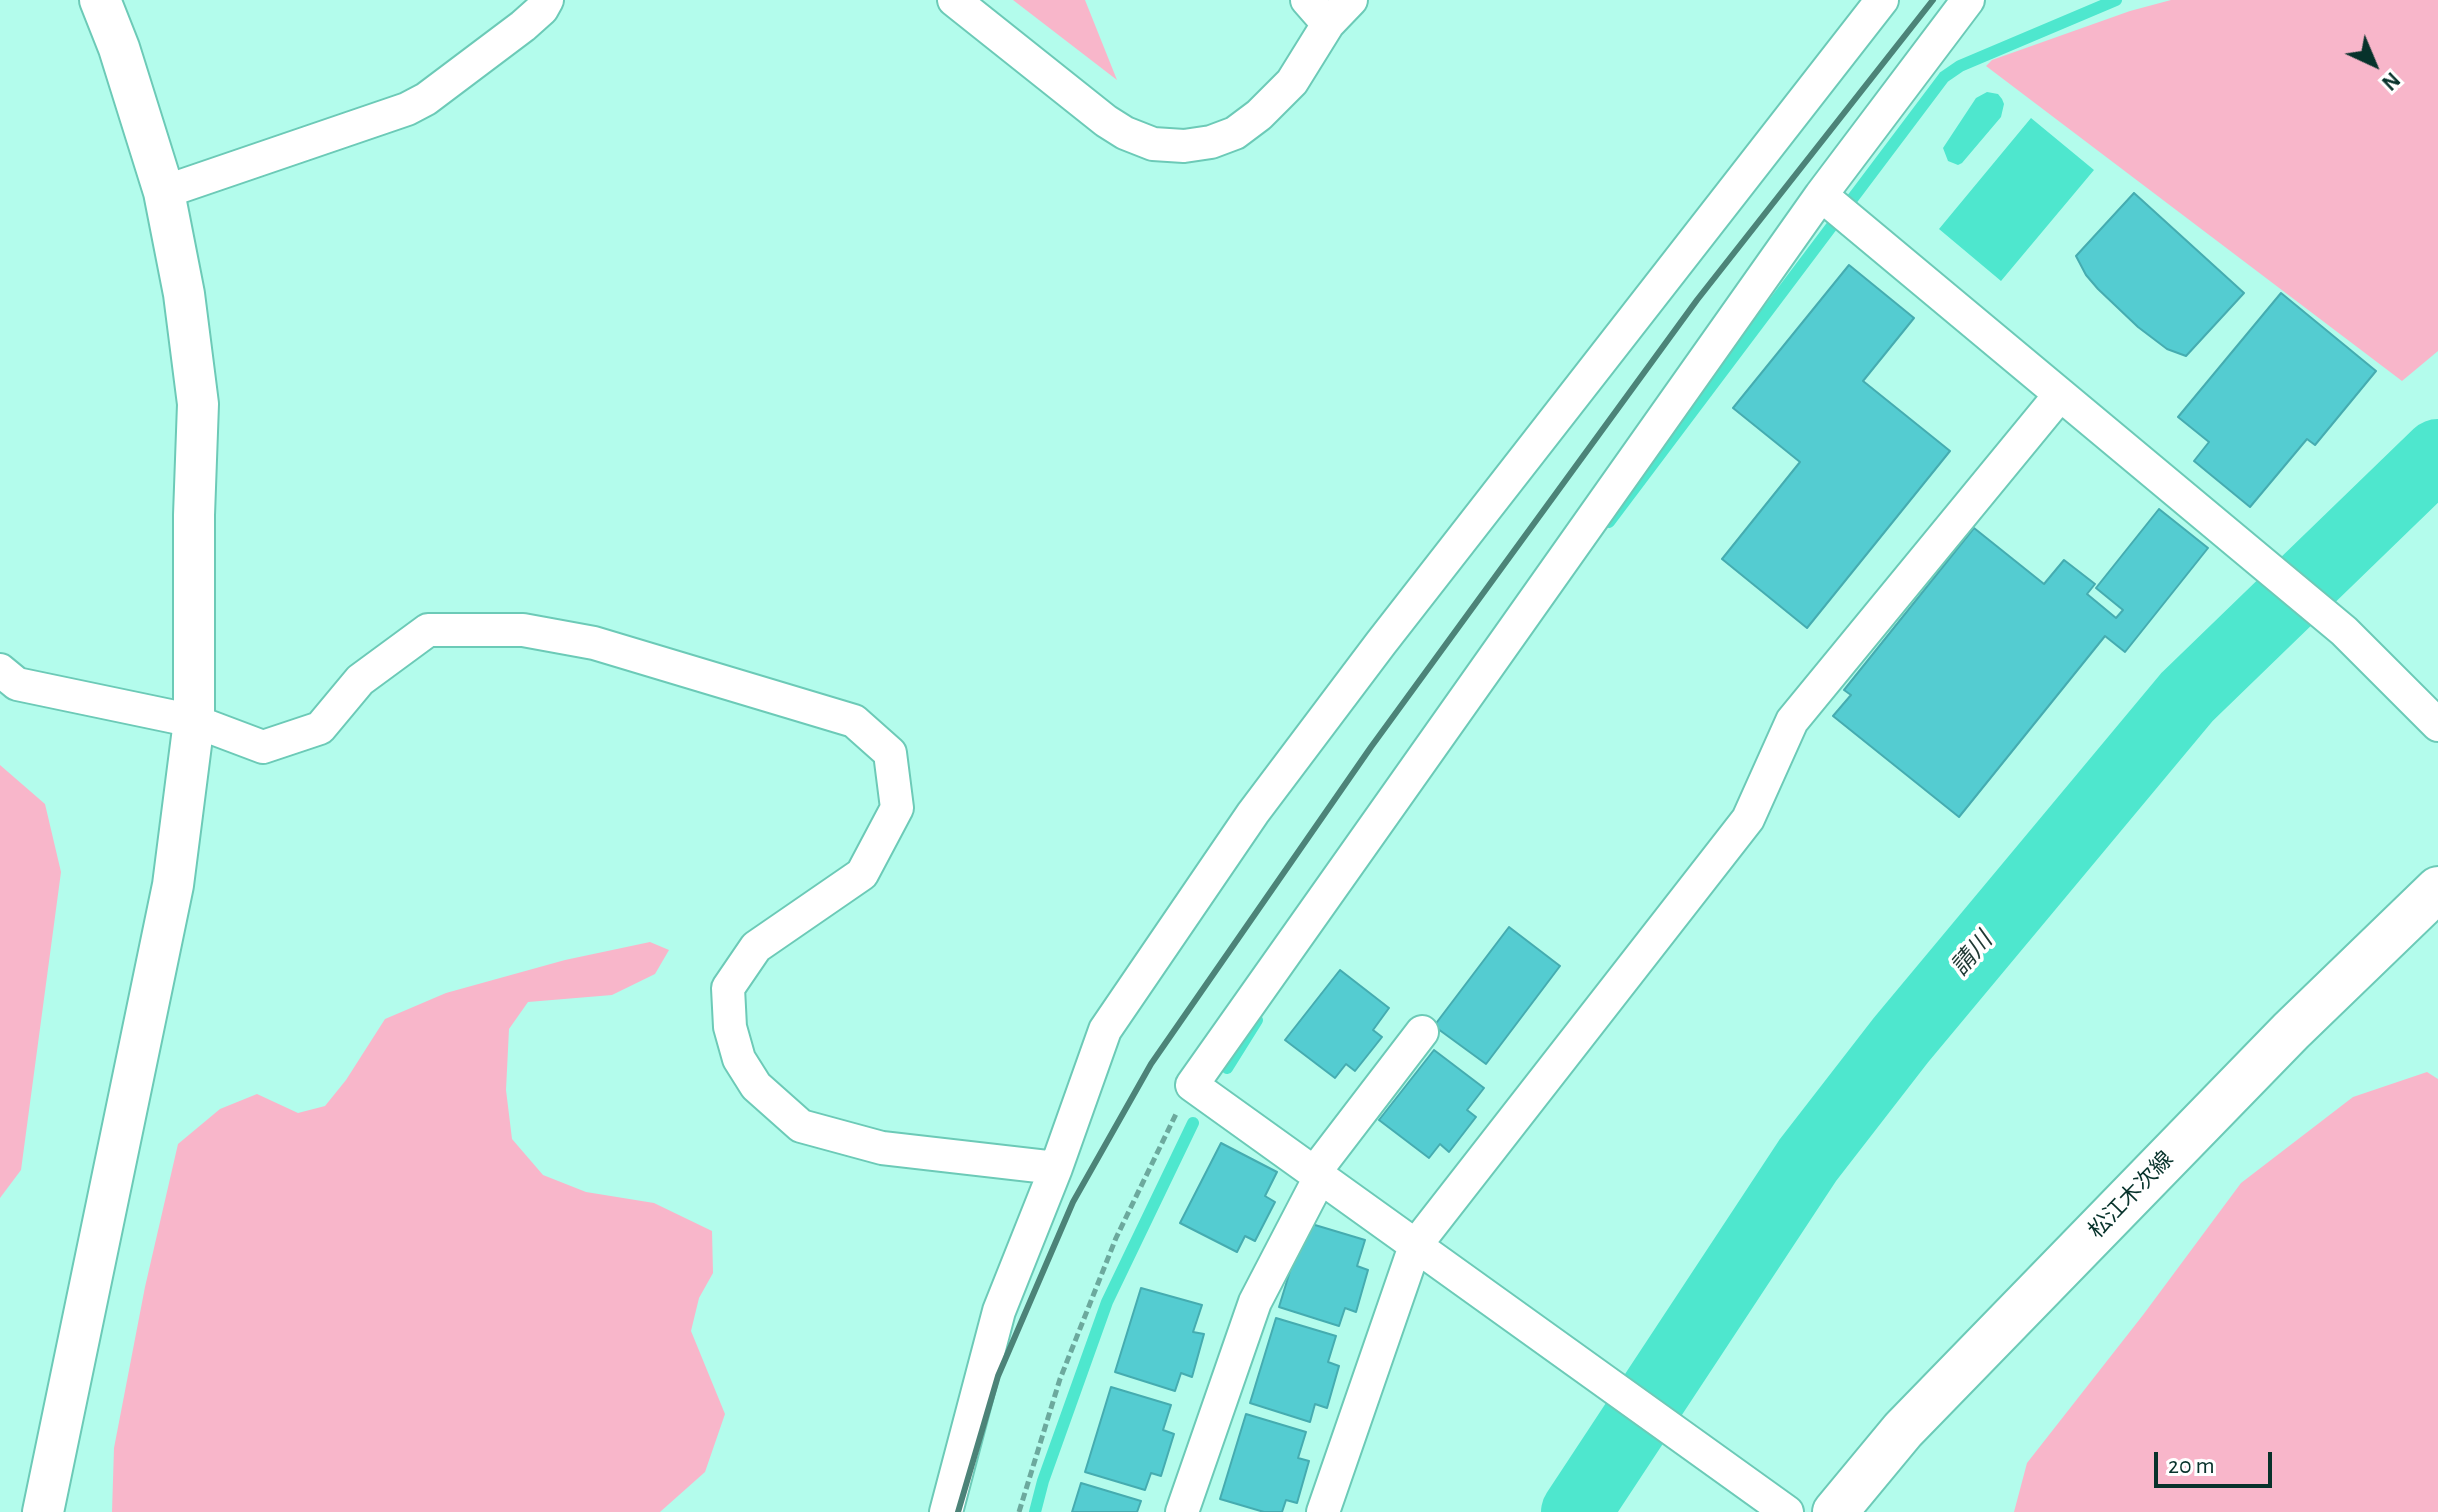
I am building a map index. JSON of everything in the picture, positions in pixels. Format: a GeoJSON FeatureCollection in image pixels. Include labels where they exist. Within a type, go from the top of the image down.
{"type":"FeatureCollection","features":[{"type":"Feature","properties":{"kind":"main road","name":"松江木次線"},"geometry":{"type":"LineString","coordinates":[[1835,1512],[1913,1419],[2291,1031],[2438,889]]}},
{"type":"Feature","properties":{"kind":"street"},"geometry":{"type":"LineString","coordinates":[[43,1512],[173,885],[194,721],[194,515],[198,404],[184,294],[164,192],[119,48],[100,0]]}},
{"type":"Feature","properties":{"kind":"street"},"geometry":{"type":"LineString","coordinates":[[164,192],[407,109],[426,99],[523,26],[547,0]]}},
{"type":"Feature","properties":{"kind":"street"},"geometry":{"type":"LineString","coordinates":[[954,0],[1106,121],[1125,133],[1153,144],[1184,146],[1211,142],[1235,133],[1259,115],[1292,82],[1317,12],[1351,0]]}},
{"type":"Feature","properties":{"kind":"street"},"geometry":{"type":"LineString","coordinates":[[946,1512],[999,1311],[1056,1168],[1105,1030],[1253,813],[1381,643],[1882,0]]}},
{"type":"Feature","properties":{"kind":"street"},"geometry":{"type":"LineString","coordinates":[[1787,1512],[1192,1085],[1836,208],[1968,0]]}},
{"type":"Feature","properties":{"kind":"street"},"geometry":{"type":"LineString","coordinates":[[1836,208],[2344,631],[2438,725]]}},
{"type":"Feature","properties":{"kind":"street"},"geometry":{"type":"LineString","coordinates":[[1323,1512],[1415,1246],[1748,819],[1792,721],[2059,396]]}},
{"type":"Feature","properties":{"kind":"street"},"geometry":{"type":"LineString","coordinates":[[0,670],[17,684],[194,721],[263,747],[320,728],[360,680],[428,630],[523,630],[594,643],[854,721],[890,753],[897,808],[862,874],[756,947],[728,988],[730,1027],[739,1059],[756,1086],[801,1126],[882,1148],[1056,1168]]}},
{"type":"Feature","properties":{"kind":"street"},"geometry":{"type":"LineString","coordinates":[[1182,1512],[1255,1302],[1317,1175],[1422,1032]]}},
{"type":"Feature","properties":{"kind":"path"},"geometry":{"type":"LineString","coordinates":[[1019,1512],[1060,1379],[1116,1238],[1192,1085]]}},
{"type":"Feature","properties":{"kind":"shaded area"},"geometry":{"type":"Polygon","coordinates":[[[1013,0],[1085,0],[1117,80],[1013,0]]]}},
{"type":"Feature","properties":{"kind":"shaded area"},"geometry":{"type":"Polygon","coordinates":[[[2171,0],[2438,0],[2438,351],[2402,381],[1986,66],[1992,60],[2130,11],[2171,0]]]}},
{"type":"Feature","properties":{"kind":"shaded area"},"geometry":{"type":"Polygon","coordinates":[[[1987,92],[1998,94],[2002,99],[2001,117],[1962,163],[1958,165],[1948,161],[1943,148],[1976,98],[1987,92]]]}},
{"type":"Feature","properties":{"kind":"shaded area"},"geometry":{"type":"Polygon","coordinates":[[[2031,118],[2094,170],[2001,281],[1939,229],[2031,118]]]}},
{"type":"Feature","properties":{"kind":"shaded area"},"geometry":{"type":"Polygon","coordinates":[[[0,765],[45,804],[61,872],[21,1170],[0,1198],[0,765]]]}},
{"type":"Feature","properties":{"kind":"shaded area"},"geometry":{"type":"Polygon","coordinates":[[[650,942],[669,950],[655,974],[612,995],[528,1002],[509,1029],[506,1090],[512,1139],[543,1175],[586,1192],[654,1203],[712,1231],[713,1273],[699,1298],[691,1331],[725,1414],[705,1472],[660,1512],[112,1512],[114,1448],[145,1287],[178,1144],[220,1109],[257,1094],[298,1113],[325,1106],[346,1080],[385,1019],[446,993],[565,960],[650,942]]]}},
{"type":"Feature","properties":{"kind":"shaded area"},"geometry":{"type":"Polygon","coordinates":[[[2427,1072],[2438,1079],[2438,1512],[2014,1512],[2027,1463],[2241,1183],[2353,1097],[2427,1072]]]}},
{"type":"Feature","properties":{"kind":"building"},"geometry":{"type":"Polygon","coordinates":[[[2134,193],[2244,293],[2186,356],[2167,349],[2138,327],[2098,289],[2076,256],[2134,193]]]}},
{"type":"Feature","properties":{"kind":"building"},"geometry":{"type":"Polygon","coordinates":[[[1849,265],[1914,318],[1863,381],[1950,451],[1807,628],[1722,559],[1800,462],[1733,408],[1849,265]]]}},
{"type":"Feature","properties":{"kind":"building"},"geometry":{"type":"Polygon","coordinates":[[[2281,293],[2376,371],[2315,445],[2307,439],[2250,507],[2194,461],[2209,442],[2178,417],[2281,293]]]}},
{"type":"Feature","properties":{"kind":"building"},"geometry":{"type":"Polygon","coordinates":[[[2159,509],[2208,548],[2125,652],[2105,636],[1959,817],[1833,716],[1851,695],[1844,690],[1974,528],[2044,584],[2064,560],[2095,584],[2087,594],[2116,618],[2123,610],[2096,588],[2159,509]]]}},
{"type":"Feature","properties":{"kind":"building"},"geometry":{"type":"Polygon","coordinates":[[[1509,927],[1560,966],[1486,1064],[1434,1026],[1509,927]]]}},
{"type":"Feature","properties":{"kind":"building"},"geometry":{"type":"Polygon","coordinates":[[[1340,970],[1389,1008],[1373,1030],[1382,1037],[1355,1071],[1346,1064],[1335,1078],[1285,1040],[1340,970]]]}},
{"type":"Feature","properties":{"kind":"building"},"geometry":{"type":"Polygon","coordinates":[[[1434,1050],[1484,1088],[1467,1110],[1476,1117],[1449,1152],[1440,1144],[1429,1158],[1379,1120],[1434,1050]]]}},
{"type":"Feature","properties":{"kind":"building"},"geometry":{"type":"Polygon","coordinates":[[[1221,1143],[1277,1172],[1265,1196],[1275,1202],[1255,1241],[1245,1236],[1237,1252],[1180,1223],[1221,1143]]]}},
{"type":"Feature","properties":{"kind":"building"},"geometry":{"type":"Polygon","coordinates":[[[1305,1222],[1365,1240],[1357,1266],[1368,1270],[1356,1312],[1345,1308],[1339,1326],[1279,1307],[1305,1222]]]}},
{"type":"Feature","properties":{"kind":"building"},"geometry":{"type":"Polygon","coordinates":[[[1141,1288],[1202,1305],[1193,1332],[1204,1334],[1192,1377],[1181,1373],[1175,1391],[1115,1372],[1141,1288]]]}},
{"type":"Feature","properties":{"kind":"building"},"geometry":{"type":"Polygon","coordinates":[[[1276,1318],[1336,1336],[1328,1362],[1339,1366],[1327,1408],[1315,1404],[1310,1422],[1250,1403],[1276,1318]]]}},
{"type":"Feature","properties":{"kind":"building"},"geometry":{"type":"Polygon","coordinates":[[[1111,1387],[1171,1405],[1163,1430],[1174,1434],[1161,1476],[1151,1473],[1145,1490],[1085,1472],[1111,1387]]]}},
{"type":"Feature","properties":{"kind":"building"},"geometry":{"type":"Polygon","coordinates":[[[1246,1414],[1306,1432],[1298,1458],[1309,1461],[1297,1503],[1286,1500],[1282,1512],[1264,1512],[1220,1499],[1246,1414]]]}},
{"type":"Feature","properties":{"kind":"building"},"geometry":{"type":"Polygon","coordinates":[[[1081,1483],[1141,1501],[1137,1512],[1072,1512],[1081,1483]]]}},
{"type":"Feature","properties":{"kind":"waterway"},"geometry":{"type":"LineString","coordinates":[[1609,522],[1944,77],[1960,66],[2116,0]]}},
{"type":"Feature","properties":{"kind":"waterway","name":"請川"},"geometry":{"type":"LineString","coordinates":[[1576,1512],[1808,1160],[1901,1040],[2187,697],[2438,454]]}},
{"type":"Feature","properties":{"kind":"waterway"},"geometry":{"type":"LineString","coordinates":[[1227,1068],[1257,1020]]}},
{"type":"Feature","properties":{"kind":"waterway"},"geometry":{"type":"LineString","coordinates":[[1035,1512],[1043,1481],[1107,1302],[1193,1123]]}},
{"type":"Feature","properties":{"kind":"railway"},"geometry":{"type":"LineString","coordinates":[[958,1512],[998,1376],[1073,1202],[1151,1064],[1371,747],[1697,300],[1933,0]]}}]}
